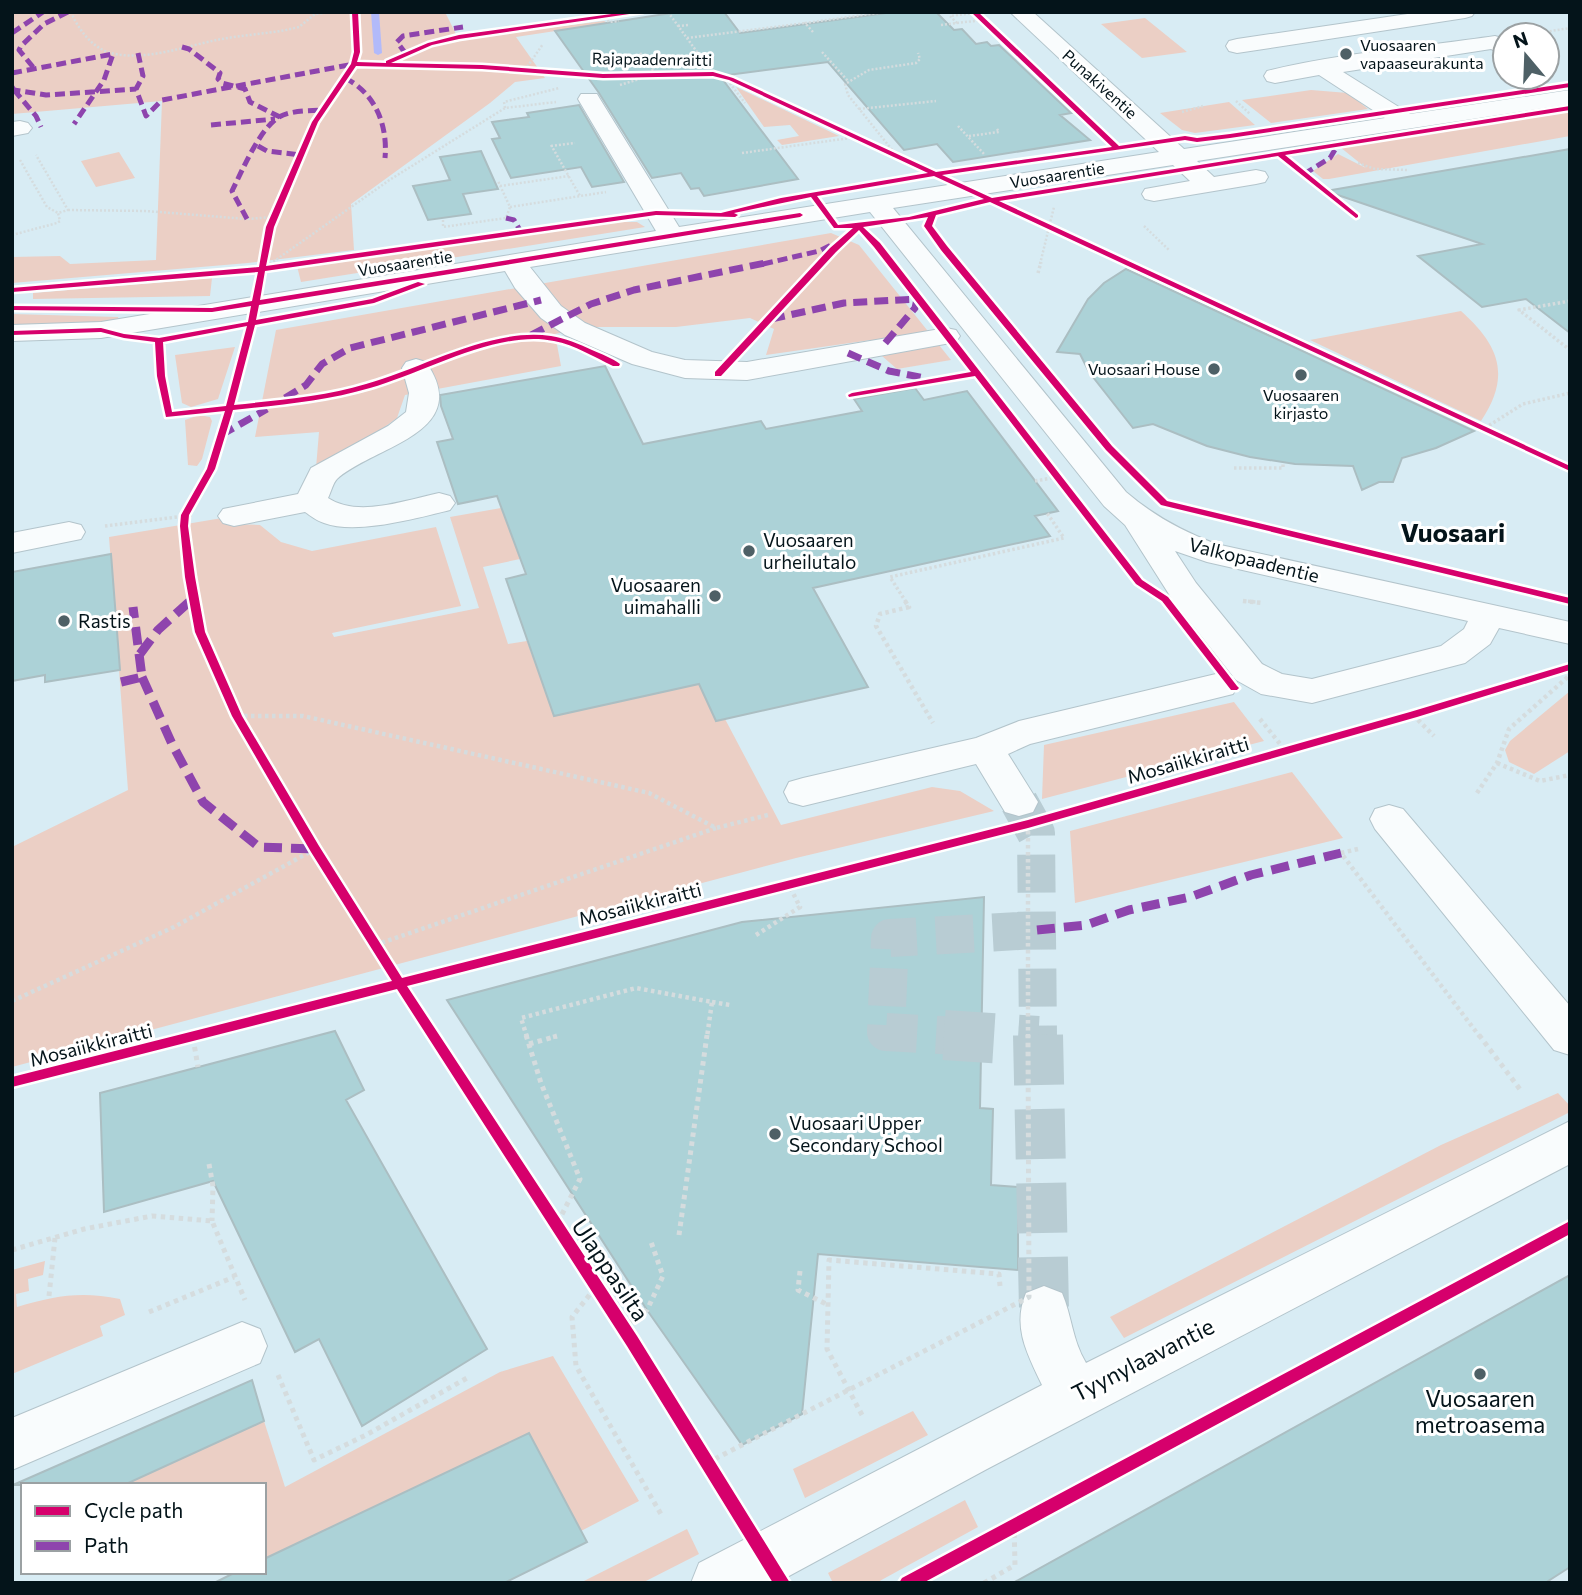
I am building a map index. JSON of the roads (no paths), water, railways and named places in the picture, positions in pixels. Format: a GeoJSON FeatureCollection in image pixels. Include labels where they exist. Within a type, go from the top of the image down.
{"type":"FeatureCollection","features":[{"type":"Feature","properties":{"kind":"street","name":"Punakiventie"},"geometry":{"type":"LineString","coordinates":[[1020,12],[1209,185]]}},
{"type":"Feature","properties":{"kind":"street"},"geometry":{"type":"LineString","coordinates":[[1237,46],[1465,12]]}},
{"type":"Feature","properties":{"kind":"street"},"geometry":{"type":"LineString","coordinates":[[1275,76],[1491,43]]}},
{"type":"Feature","properties":{"kind":"street"},"geometry":{"type":"LineString","coordinates":[[1323,68],[1357,93],[1373,98],[1405,122]]}},
{"type":"Feature","properties":{"kind":"street","name":"Vuosaarentie"},"geometry":{"type":"LineString","coordinates":[[12,333],[101,330],[876,203],[1570,97]]}},
{"type":"Feature","properties":{"kind":"street"},"geometry":{"type":"LineString","coordinates":[[589,99],[672,236]]}},
{"type":"Feature","properties":{"kind":"street"},"geometry":{"type":"LineString","coordinates":[[1154,194],[1256,177]]}},
{"type":"Feature","properties":{"kind":"street","name":"Valkopaadentie"},"geometry":{"type":"LineString","coordinates":[[876,203],[1089,470],[1138,519],[1174,539],[1207,552],[1570,633]]}},
{"type":"Feature","properties":{"kind":"street"},"geometry":{"type":"LineString","coordinates":[[513,261],[525,282],[551,312],[575,329],[642,358],[685,369],[747,371],[946,336]]}},
{"type":"Feature","properties":{"kind":"street","name":"Vuosaarentie"},"geometry":{"type":"LineString","coordinates":[[12,308],[212,310]]}},
{"type":"Feature","properties":{"kind":"street"},"geometry":{"type":"LineString","coordinates":[[311,501],[322,475],[399,432],[420,416],[424,393],[416,368]]}},
{"type":"Feature","properties":{"kind":"street"},"geometry":{"type":"LineString","coordinates":[[234,516],[311,501],[333,516],[370,516],[439,503]]}},
{"type":"Feature","properties":{"kind":"street"},"geometry":{"type":"LineString","coordinates":[[1138,519],[1184,591],[1249,672],[1274,685],[1312,691],[1453,655],[1478,636],[1489,615]]}},
{"type":"Feature","properties":{"kind":"street"},"geometry":{"type":"LineString","coordinates":[[12,542],[69,532]]}},
{"type":"Feature","properties":{"kind":"street"},"geometry":{"type":"LineString","coordinates":[[792,802],[985,749],[1019,734],[1220,685]]}},
{"type":"Feature","properties":{"kind":"street"},"geometry":{"type":"LineString","coordinates":[[985,749],[1026,818]]}},
{"type":"Feature","properties":{"kind":"street"},"geometry":{"type":"LineString","coordinates":[[1390,819],[1570,1037]]}},
{"type":"Feature","properties":{"kind":"street","name":"Tyynylaavantie"},"geometry":{"type":"LineString","coordinates":[[719,1583],[1076,1394],[1570,1141]]}},
{"type":"Feature","properties":{"kind":"street"},"geometry":{"type":"LineString","coordinates":[[1024,1309],[1044,1329],[1054,1359],[1076,1394]]}},
{"type":"Feature","properties":{"kind":"street"},"geometry":{"type":"LineString","coordinates":[[12,1444],[242,1346]]}},
{"type":"Feature","properties":{"kind":"waterway"},"geometry":{"type":"LineString","coordinates":[[375,12],[378,53]]}},
{"type":"Feature","properties":{"kind":"tunnel"},"geometry":{"type":"LineString","coordinates":[[1019,802],[1036,833],[1037,930]]}},
{"type":"Feature","properties":{"kind":"tunnel"},"geometry":{"type":"LineString","coordinates":[[974,1037],[886,1032],[890,938],[1037,930]]}},
{"type":"Feature","properties":{"kind":"tunnel"},"geometry":{"type":"LineString","coordinates":[[1037,930],[1038,1037]]}},
{"type":"Feature","properties":{"kind":"tunnel"},"geometry":{"type":"LineString","coordinates":[[944,1035],[1038,1041]]}},
{"type":"Feature","properties":{"kind":"tunnel"},"geometry":{"type":"LineString","coordinates":[[1038,1035],[1044,1309]]}},
{"type":"Feature","properties":{"kind":"place","name":"Vuosaaren vapaaseurakunta"},"geometry":{"type":"Point","coordinates":[1346,54]}},
{"type":"Feature","properties":{"kind":"place","name":"Vuosaari House"},"geometry":{"type":"Point","coordinates":[1214,369]}},
{"type":"Feature","properties":{"kind":"place","name":"Vuosaaren kirjasto"},"geometry":{"type":"Point","coordinates":[1301,375]}},
{"type":"Feature","properties":{"kind":"place","name":"Vuosaaren urheilutalo"},"geometry":{"type":"Point","coordinates":[749,551]}},
{"type":"Feature","properties":{"kind":"place","name":"Vuosaaren uimahalli"},"geometry":{"type":"Point","coordinates":[715,596]}},
{"type":"Feature","properties":{"kind":"place","name":"Rastis"},"geometry":{"type":"Point","coordinates":[64,621]}},
{"type":"Feature","properties":{"kind":"place","name":"Vuosaari Upper Secondary School"},"geometry":{"type":"Point","coordinates":[775,1134]}},
{"type":"Feature","properties":{"kind":"place","name":"Vuosaaren metroasema"},"geometry":{"type":"Point","coordinates":[1480,1374]}},
{"type":"Feature","properties":{"kind":"district","name":"Vuosaari"},"geometry":{"type":"Point","coordinates":[1453,533]}}]}
